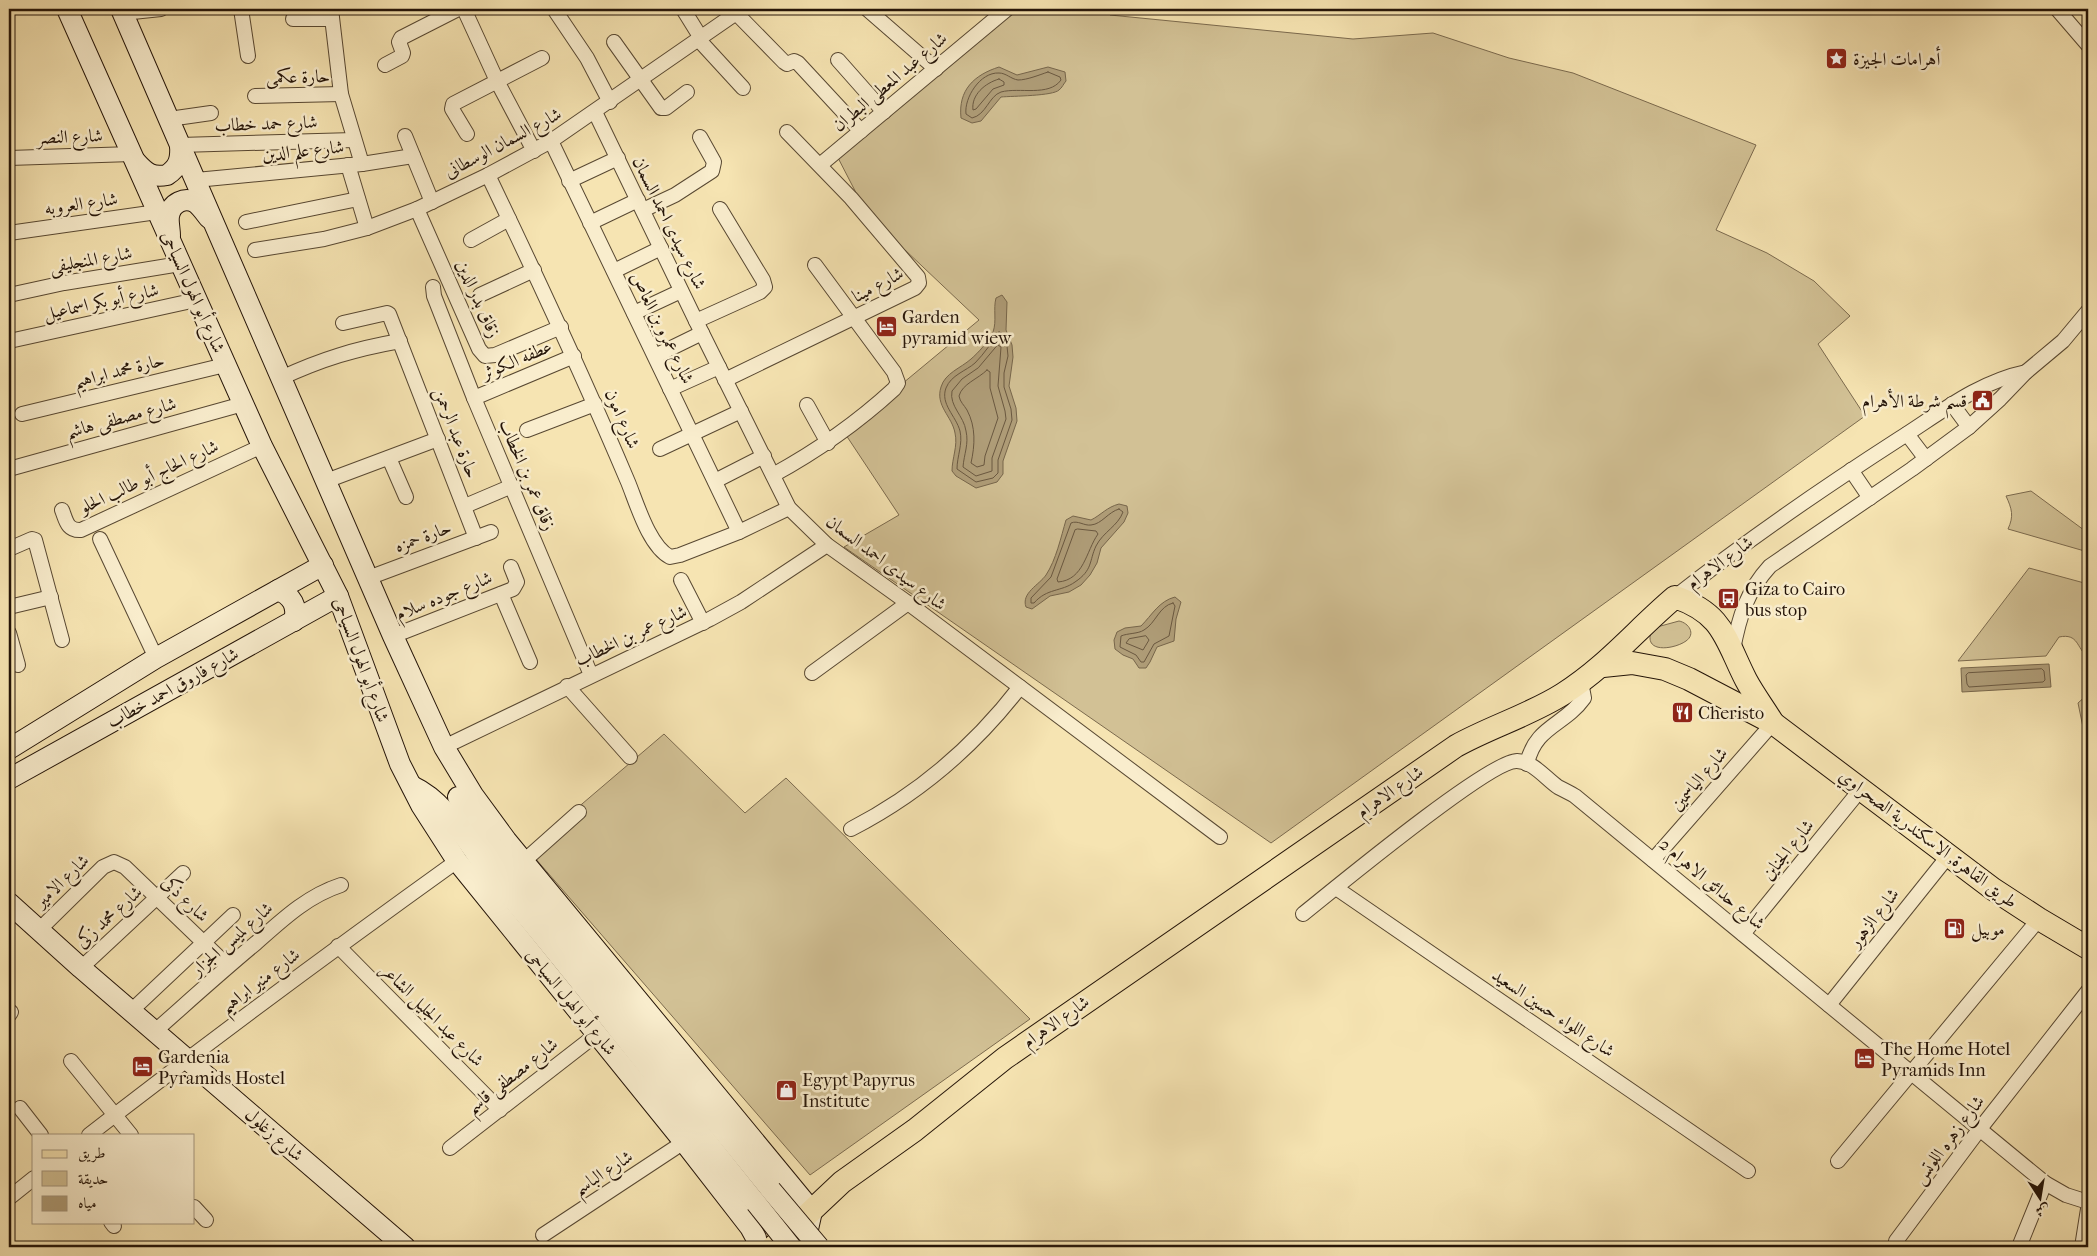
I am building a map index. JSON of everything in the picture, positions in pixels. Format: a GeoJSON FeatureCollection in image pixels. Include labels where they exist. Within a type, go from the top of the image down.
{"type":"FeatureCollection","features":[{"type":"Feature","properties":{"kind":"main road","name":"شارع أبو الهول السياحى"},"geometry":{"type":"LineString","coordinates":[[67,9],[262,446],[338,596],[400,764],[410,785],[457,861],[684,1142],[750,1227],[756,1238],[757,1247]]}},
{"type":"Feature","properties":{"kind":"main road","name":"شارع أبو الهول السياحى"},"geometry":{"type":"LineString","coordinates":[[122,11],[393,636],[444,747],[473,795],[524,861],[806,1204]]}},
{"type":"Feature","properties":{"kind":"main road"},"geometry":{"type":"LineString","coordinates":[[134,158],[145,172],[152,176],[167,175],[179,164],[181,156],[180,145]]}},
{"type":"Feature","properties":{"kind":"main road"},"geometry":{"type":"LineString","coordinates":[[171,241],[169,214],[172,207],[178,202],[184,200],[198,204],[214,223]]}},
{"type":"Feature","properties":{"kind":"main road","name":"شارع فاروق احمد خطاب"},"geometry":{"type":"LineString","coordinates":[[9,749],[156,658],[323,565]]}},
{"type":"Feature","properties":{"kind":"main road"},"geometry":{"type":"LineString","coordinates":[[278,590],[291,599],[296,614],[294,621]]}},
{"type":"Feature","properties":{"kind":"main road","name":"شارع فاروق احمد خطاب"},"geometry":{"type":"LineString","coordinates":[[9,779],[338,596]]}},
{"type":"Feature","properties":{"kind":"main road","name":"طريق القاهرة, الاسكندرية الصحراوي"},"geometry":{"type":"LineString","coordinates":[[1676,597],[1706,612],[1722,629],[1746,680],[1773,722]]}},
{"type":"Feature","properties":{"kind":"main road","name":"شارع الاهرام"},"geometry":{"type":"LineString","coordinates":[[772,1247],[806,1204],[914,1130],[1005,1058],[1448,752],[1487,730],[1561,696],[1603,666],[1676,597]]}},
{"type":"Feature","properties":{"kind":"main road","name":"طريق القاهرة, الاسكندرية الصحراوي"},"geometry":{"type":"LineString","coordinates":[[1603,666],[1638,664],[1665,669],[1689,679],[1773,722],[1993,888],[2039,919],[2088,948]]}},
{"type":"Feature","properties":{"kind":"main road"},"geometry":{"type":"LineString","coordinates":[[444,747],[447,772],[456,793],[484,836],[819,1247]]}},
{"type":"Feature","properties":{"kind":"main road"},"geometry":{"type":"LineString","coordinates":[[410,785],[422,790],[442,806],[478,858],[593,998],[791,1247]]}},
{"type":"Feature","properties":{"kind":"main road","name":"شارع زغلول"},"geometry":{"type":"LineString","coordinates":[[9,903],[154,1032],[405,1247]]}},
{"type":"Feature","properties":{"kind":"main road"},"geometry":{"type":"LineString","coordinates":[[750,1227],[765,1229],[779,1226],[791,1217],[795,1211],[806,1204]]}},
{"type":"Feature","properties":{"kind":"main road"},"geometry":{"type":"LineString","coordinates":[[804,1247],[806,1204]]}},
{"type":"Feature","properties":{"kind":"street"},"geometry":{"type":"LineString","coordinates":[[122,11],[161,9]]}},
{"type":"Feature","properties":{"kind":"street"},"geometry":{"type":"LineString","coordinates":[[241,9],[248,56]]}},
{"type":"Feature","properties":{"kind":"street"},"geometry":{"type":"LineString","coordinates":[[385,65],[402,56],[403,53],[399,42],[401,38],[458,9]]}},
{"type":"Feature","properties":{"kind":"street"},"geometry":{"type":"LineString","coordinates":[[464,9],[497,81],[534,151]]}},
{"type":"Feature","properties":{"kind":"street"},"geometry":{"type":"LineString","coordinates":[[554,9],[583,52],[610,102]]}},
{"type":"Feature","properties":{"kind":"street"},"geometry":{"type":"LineString","coordinates":[[683,9],[699,39],[743,88]]}},
{"type":"Feature","properties":{"kind":"street"},"geometry":{"type":"LineString","coordinates":[[867,9],[936,69]]}},
{"type":"Feature","properties":{"kind":"street","name":"شارع عبد المعطى البطران"},"geometry":{"type":"LineString","coordinates":[[820,165],[1007,9]]}},
{"type":"Feature","properties":{"kind":"street"},"geometry":{"type":"LineString","coordinates":[[739,11],[784,62],[787,64],[794,62],[798,64],[861,131]]}},
{"type":"Feature","properties":{"kind":"street","name":"شارع السمان الوسطانى"},"geometry":{"type":"LineString","coordinates":[[255,250],[324,239],[367,228],[417,209],[488,175],[551,141],[739,11]]}},
{"type":"Feature","properties":{"kind":"street"},"geometry":{"type":"LineString","coordinates":[[2064,12],[2088,45]]}},
{"type":"Feature","properties":{"kind":"street"},"geometry":{"type":"LineString","coordinates":[[293,20],[331,14],[341,94],[354,140],[358,200],[367,228]]}},
{"type":"Feature","properties":{"kind":"street"},"geometry":{"type":"LineString","coordinates":[[614,42],[660,107],[664,109],[687,92]]}},
{"type":"Feature","properties":{"kind":"street"},"geometry":{"type":"LineString","coordinates":[[467,134],[452,108],[453,104],[542,58]]}},
{"type":"Feature","properties":{"kind":"street"},"geometry":{"type":"LineString","coordinates":[[838,60],[884,112]]}},
{"type":"Feature","properties":{"kind":"street","name":"حارة عكمى"},"geometry":{"type":"LineString","coordinates":[[255,96],[341,94]]}},
{"type":"Feature","properties":{"kind":"street","name":"شارع سيدى احمد السمان"},"geometry":{"type":"LineString","coordinates":[[595,112],[681,291],[790,508],[826,545],[908,603],[1220,837]]}},
{"type":"Feature","properties":{"kind":"street"},"geometry":{"type":"LineString","coordinates":[[169,119],[211,113]]}},
{"type":"Feature","properties":{"kind":"street","name":"شارع مينا"},"geometry":{"type":"LineString","coordinates":[[725,380],[915,288],[919,281],[851,198],[787,132]]}},
{"type":"Feature","properties":{"kind":"street"},"geometry":{"type":"LineString","coordinates":[[405,136],[432,202]]}},
{"type":"Feature","properties":{"kind":"street"},"geometry":{"type":"LineString","coordinates":[[590,223],[675,195],[712,171],[714,162],[700,137]]}},
{"type":"Feature","properties":{"kind":"street","name":"شارع حمد خطاب"},"geometry":{"type":"LineString","coordinates":[[180,145],[354,140]]}},
{"type":"Feature","properties":{"kind":"street","name":"شارع عمرو بن العاص"},"geometry":{"type":"LineString","coordinates":[[551,141],[739,532]]}},
{"type":"Feature","properties":{"kind":"street","name":"شارع علم الدين"},"geometry":{"type":"LineString","coordinates":[[196,180],[355,164],[413,156]]}},
{"type":"Feature","properties":{"kind":"street","name":"شارع النصر"},"geometry":{"type":"LineString","coordinates":[[9,158],[134,158]]}},
{"type":"Feature","properties":{"kind":"street"},"geometry":{"type":"LineString","coordinates":[[569,181],[618,158]]}},
{"type":"Feature","properties":{"kind":"street","name":"شارع امون"},"geometry":{"type":"LineString","coordinates":[[488,175],[561,327],[645,521],[663,553],[670,557],[680,555],[739,532],[790,508]]}},
{"type":"Feature","properties":{"kind":"street"},"geometry":{"type":"LineString","coordinates":[[246,222],[358,200]]}},
{"type":"Feature","properties":{"kind":"street","name":"زقاق بدر الدين"},"geometry":{"type":"LineString","coordinates":[[417,209],[479,349],[485,356],[495,355],[561,327]]}},
{"type":"Feature","properties":{"kind":"street"},"geometry":{"type":"LineString","coordinates":[[655,356],[699,327],[760,292],[765,287],[763,280],[720,209]]}},
{"type":"Feature","properties":{"kind":"street","name":"شارع العروبه"},"geometry":{"type":"LineString","coordinates":[[9,232],[157,212]]}},
{"type":"Feature","properties":{"kind":"street"},"geometry":{"type":"LineString","coordinates":[[471,240],[509,219]]}},
{"type":"Feature","properties":{"kind":"street"},"geometry":{"type":"LineString","coordinates":[[614,271],[661,248]]}},
{"type":"Feature","properties":{"kind":"street","name":"شارع المنجليفى"},"geometry":{"type":"LineString","coordinates":[[9,295],[64,283],[180,264]]}},
{"type":"Feature","properties":{"kind":"street"},"geometry":{"type":"LineString","coordinates":[[773,475],[828,443],[873,408],[898,383],[897,376],[815,265]]}},
{"type":"Feature","properties":{"kind":"street"},"geometry":{"type":"LineString","coordinates":[[480,295],[534,270]]}},
{"type":"Feature","properties":{"kind":"street","name":"زقاق عمر بن الخطاب"},"geometry":{"type":"LineString","coordinates":[[433,287],[434,296],[474,398],[591,675]]}},
{"type":"Feature","properties":{"kind":"street"},"geometry":{"type":"LineString","coordinates":[[634,314],[681,291]]}},
{"type":"Feature","properties":{"kind":"street","name":"شارع أبو بكر اسماعيل"},"geometry":{"type":"LineString","coordinates":[[14,340],[196,300]]}},
{"type":"Feature","properties":{"kind":"street","name":"شارع الاهرام"},"geometry":{"type":"LineString","coordinates":[[1733,650],[1742,610],[1761,576],[1780,558],[1926,459],[1968,427],[2000,399],[2026,372],[2063,341],[2088,311]]}},
{"type":"Feature","properties":{"kind":"street","name":"حارة عبد الرحمن"},"geometry":{"type":"LineString","coordinates":[[343,323],[388,313],[476,538]]}},
{"type":"Feature","properties":{"kind":"street"},"geometry":{"type":"LineString","coordinates":[[281,378],[319,361],[359,348],[400,341]]}},
{"type":"Feature","properties":{"kind":"street","name":"عطفه الكوثر"},"geometry":{"type":"LineString","coordinates":[[474,398],[574,356]]}},
{"type":"Feature","properties":{"kind":"street","name":"حارة محمد ابراهيم"},"geometry":{"type":"LineString","coordinates":[[22,414],[225,364]]}},
{"type":"Feature","properties":{"kind":"street"},"geometry":{"type":"LineString","coordinates":[[670,390],[719,367]]}},
{"type":"Feature","properties":{"kind":"street","name":"شارع الاهرام"},"geometry":{"type":"LineString","coordinates":[[1676,597],[1851,470],[1952,404],[1988,383],[2026,372]]}},
{"type":"Feature","properties":{"kind":"street","name":"شارع مصطفى هاشم"},"geometry":{"type":"LineString","coordinates":[[9,469],[243,404]]}},
{"type":"Feature","properties":{"kind":"street"},"geometry":{"type":"LineString","coordinates":[[528,430],[595,404]]}},
{"type":"Feature","properties":{"kind":"street"},"geometry":{"type":"LineString","coordinates":[[1952,404],[1968,427]]}},
{"type":"Feature","properties":{"kind":"street"},"geometry":{"type":"LineString","coordinates":[[807,405],[828,443]]}},
{"type":"Feature","properties":{"kind":"street"},"geometry":{"type":"LineString","coordinates":[[660,449],[741,411]]}},
{"type":"Feature","properties":{"kind":"street"},"geometry":{"type":"LineString","coordinates":[[1907,434],[1926,459]]}},
{"type":"Feature","properties":{"kind":"street"},"geometry":{"type":"LineString","coordinates":[[326,481],[438,439]]}},
{"type":"Feature","properties":{"kind":"street","name":"شارع الحاج أبو طالب الحلو"},"geometry":{"type":"LineString","coordinates":[[62,510],[68,527],[80,530],[262,446]]}},
{"type":"Feature","properties":{"kind":"street"},"geometry":{"type":"LineString","coordinates":[[715,481],[764,456]]}},
{"type":"Feature","properties":{"kind":"street"},"geometry":{"type":"LineString","coordinates":[[389,458],[406,497]]}},
{"type":"Feature","properties":{"kind":"street"},"geometry":{"type":"LineString","coordinates":[[1851,470],[1870,498]]}},
{"type":"Feature","properties":{"kind":"street"},"geometry":{"type":"LineString","coordinates":[[464,506],[512,486]]}},
{"type":"Feature","properties":{"kind":"street","name":"حارة حمزه"},"geometry":{"type":"LineString","coordinates":[[368,578],[491,532]]}},
{"type":"Feature","properties":{"kind":"street"},"geometry":{"type":"LineString","coordinates":[[9,549],[34,539],[52,597],[62,640]]}},
{"type":"Feature","properties":{"kind":"street","name":"شارع الحاج أبو طالب الحلو"},"geometry":{"type":"LineString","coordinates":[[100,540],[156,658]]}},
{"type":"Feature","properties":{"kind":"street","name":"شارع عمر بن الخطاب"},"geometry":{"type":"LineString","coordinates":[[444,747],[567,686],[703,623],[741,602],[826,545]]}},
{"type":"Feature","properties":{"kind":"street","name":"شارع جوده سلام"},"geometry":{"type":"LineString","coordinates":[[393,636],[501,594],[516,586],[516,579],[511,567]]}},
{"type":"Feature","properties":{"kind":"street"},"geometry":{"type":"LineString","coordinates":[[681,580],[703,623]]}},
{"type":"Feature","properties":{"kind":"street"},"geometry":{"type":"LineString","coordinates":[[501,594],[530,662]]}},
{"type":"Feature","properties":{"kind":"street"},"geometry":{"type":"LineString","coordinates":[[9,608],[52,597]]}},
{"type":"Feature","properties":{"kind":"street"},"geometry":{"type":"LineString","coordinates":[[812,673],[908,603]]}},
{"type":"Feature","properties":{"kind":"street"},"geometry":{"type":"LineString","coordinates":[[9,633],[18,665]]}},
{"type":"Feature","properties":{"kind":"street"},"geometry":{"type":"LineString","coordinates":[[1303,914],[1408,832],[1489,773],[1514,761],[1527,764],[1532,747],[1538,738],[1576,709],[1584,698],[1580,682]]}},
{"type":"Feature","properties":{"kind":"street"},"geometry":{"type":"LineString","coordinates":[[567,686],[630,757]]}},
{"type":"Feature","properties":{"kind":"street"},"geometry":{"type":"LineString","coordinates":[[851,829],[895,804],[936,776],[984,731],[1020,687]]}},
{"type":"Feature","properties":{"kind":"street","name":"شارع الياسمين"},"geometry":{"type":"LineString","coordinates":[[1654,860],[1773,722]]}},
{"type":"Feature","properties":{"kind":"street","name":"شارع حدائق الاهرام 2"},"geometry":{"type":"LineString","coordinates":[[1527,764],[1533,766],[1558,786],[1575,796],[2045,1183],[2066,1195],[2088,1202]]}},
{"type":"Feature","properties":{"kind":"street","name":"شارع الجناين"},"geometry":{"type":"LineString","coordinates":[[1743,934],[1861,789]]}},
{"type":"Feature","properties":{"kind":"street"},"geometry":{"type":"LineString","coordinates":[[524,861],[579,812]]}},
{"type":"Feature","properties":{"kind":"street","name":"شارع الزهور"},"geometry":{"type":"LineString","coordinates":[[1829,1005],[1949,854]]}},
{"type":"Feature","properties":{"kind":"street","name":"شارع منير ابراهيم"},"geometry":{"type":"LineString","coordinates":[[90,1134],[186,1059],[338,946],[457,861]]}},
{"type":"Feature","properties":{"kind":"street","name":"شارع ذكى"},"geometry":{"type":"LineString","coordinates":[[114,862],[125,867],[228,966]]}},
{"type":"Feature","properties":{"kind":"street","name":"شارع الامير"},"geometry":{"type":"LineString","coordinates":[[39,930],[103,867],[114,862]]}},
{"type":"Feature","properties":{"kind":"street","name":"شارع محمد زكى"},"geometry":{"type":"LineString","coordinates":[[81,968],[184,873]]}},
{"type":"Feature","properties":{"kind":"street","name":"شارع لميس الجزار"},"geometry":{"type":"LineString","coordinates":[[154,1032],[228,966],[306,901],[341,885]]}},
{"type":"Feature","properties":{"kind":"street","name":"شارع اللواء حسين السعيد"},"geometry":{"type":"LineString","coordinates":[[1336,888],[1748,1171]]}},
{"type":"Feature","properties":{"kind":"street"},"geometry":{"type":"LineString","coordinates":[[131,1012],[233,915]]}},
{"type":"Feature","properties":{"kind":"street"},"geometry":{"type":"LineString","coordinates":[[1838,1161],[2039,919]]}},
{"type":"Feature","properties":{"kind":"street","name":"شارع عبد الجليل الشاعر"},"geometry":{"type":"LineString","coordinates":[[338,946],[500,1110]]}},
{"type":"Feature","properties":{"kind":"street","name":"شارع زهره اللوتس"},"geometry":{"type":"LineString","coordinates":[[1896,1241],[1979,1130],[2088,991]]}},
{"type":"Feature","properties":{"kind":"street","name":"شارع مصطفى قاسم"},"geometry":{"type":"LineString","coordinates":[[450,1148],[597,1034]]}},
{"type":"Feature","properties":{"kind":"street"},"geometry":{"type":"LineString","coordinates":[[71,1061],[130,1134]]}},
{"type":"Feature","properties":{"kind":"street"},"geometry":{"type":"LineString","coordinates":[[20,1108],[39,1134]]}},
{"type":"Feature","properties":{"kind":"street","name":"شارع الباسم"},"geometry":{"type":"LineString","coordinates":[[543,1235],[684,1142]]}},
{"type":"Feature","properties":{"kind":"street"},"geometry":{"type":"LineString","coordinates":[[9,1198],[32,1180]]}},
{"type":"Feature","properties":{"kind":"street"},"geometry":{"type":"LineString","coordinates":[[2019,1247],[2045,1183]]}},
{"type":"Feature","properties":{"kind":"street"},"geometry":{"type":"LineString","coordinates":[[195,1208],[206,1220]]}},
{"type":"Feature","properties":{"kind":"street"},"geometry":{"type":"LineString","coordinates":[[2082,1247],[2088,1210]]}},
{"type":"Feature","properties":{"kind":"green space"},"geometry":{"type":"Polygon","coordinates":[[[1015,9],[1104,9],[1110,15],[1353,39],[1433,33],[1509,58],[1573,73],[1756,145],[1716,230],[1767,253],[1814,281],[1850,316],[1818,344],[1865,416],[1271,843],[844,547],[899,515],[844,432],[979,320],[867,214],[835,152],[1015,9]]]}},
{"type":"Feature","properties":{"kind":"green space"},"geometry":{"type":"Polygon","coordinates":[[[2031,491],[2088,533],[2088,552],[2008,529],[2011,512],[2006,496],[2031,491]]]}},
{"type":"Feature","properties":{"kind":"green space"},"geometry":{"type":"Polygon","coordinates":[[[2029,568],[2088,584],[2088,657],[2074,639],[2065,636],[2059,637],[2046,656],[1958,661],[2029,568]]]}},
{"type":"Feature","properties":{"kind":"green space"},"geometry":{"type":"Polygon","coordinates":[[[1679,621],[1686,624],[1690,629],[1691,635],[1686,641],[1675,646],[1662,648],[1652,644],[1650,639],[1651,632],[1657,627],[1679,621]]]}},
{"type":"Feature","properties":{"kind":"green space"},"geometry":{"type":"Polygon","coordinates":[[[2088,694],[2088,739],[2085,737],[2078,703],[2088,694]]]}},
{"type":"Feature","properties":{"kind":"green space"},"geometry":{"type":"Polygon","coordinates":[[[664,734],[745,813],[786,778],[1030,1019],[810,1175],[528,850],[664,734]]]}},
{"type":"Feature","properties":{"kind":"water"},"geometry":{"type":"Polygon","coordinates":[[[999,67],[1017,75],[1048,67],[1065,72],[1066,81],[1055,92],[1041,95],[1001,97],[981,121],[972,123],[961,118],[962,99],[970,85],[982,74],[999,67]]]}},
{"type":"Feature","properties":{"kind":"water"},"geometry":{"type":"Polygon","coordinates":[[[1002,295],[1007,302],[1006,330],[1012,345],[1013,357],[1009,386],[1016,408],[1017,421],[1003,461],[1003,474],[997,482],[976,488],[956,476],[952,471],[956,443],[955,433],[940,400],[940,394],[941,387],[946,378],[974,356],[993,332],[996,298],[1002,295]]]}},
{"type":"Feature","properties":{"kind":"water"},"geometry":{"type":"Polygon","coordinates":[[[1119,504],[1127,506],[1128,513],[1124,522],[1101,548],[1097,563],[1081,585],[1069,592],[1050,596],[1032,609],[1026,607],[1025,602],[1028,593],[1046,575],[1053,562],[1066,520],[1073,516],[1091,520],[1119,504]]]}},
{"type":"Feature","properties":{"kind":"water"},"geometry":{"type":"Polygon","coordinates":[[[1175,597],[1181,602],[1176,619],[1174,641],[1157,647],[1146,668],[1139,668],[1133,659],[1115,649],[1114,640],[1117,632],[1125,628],[1141,626],[1160,605],[1175,597]]]}},
{"type":"Feature","properties":{"kind":"water"},"geometry":{"type":"Polygon","coordinates":[[[2049,664],[2051,687],[1962,692],[1961,668],[2049,664]]]}},
{"type":"Feature","properties":{"kind":"place","name":"أهرامات الجيزة"},"geometry":{"type":"Point","coordinates":[1837,59]}},
{"type":"Feature","properties":{"kind":"place","name":"Garden pyramid wiew"},"geometry":{"type":"Point","coordinates":[886,327]}},
{"type":"Feature","properties":{"kind":"place","name":"قسم شرطة الأهرام"},"geometry":{"type":"Point","coordinates":[1983,401]}},
{"type":"Feature","properties":{"kind":"place","name":"Giza to Cairo bus stop"},"geometry":{"type":"Point","coordinates":[1729,599]}},
{"type":"Feature","properties":{"kind":"place","name":"Cheristo"},"geometry":{"type":"Point","coordinates":[1682,713]}},
{"type":"Feature","properties":{"kind":"place","name":"موبيل"},"geometry":{"type":"Point","coordinates":[1955,929]}},
{"type":"Feature","properties":{"kind":"place","name":"The Home Hotel Pyramids Inn"},"geometry":{"type":"Point","coordinates":[1865,1059]}},
{"type":"Feature","properties":{"kind":"place","name":"Gardenia Pyramids Hostel"},"geometry":{"type":"Point","coordinates":[142,1067]}},
{"type":"Feature","properties":{"kind":"place","name":"Egypt Papyrus Institute"},"geometry":{"type":"Point","coordinates":[786,1090]}}]}
